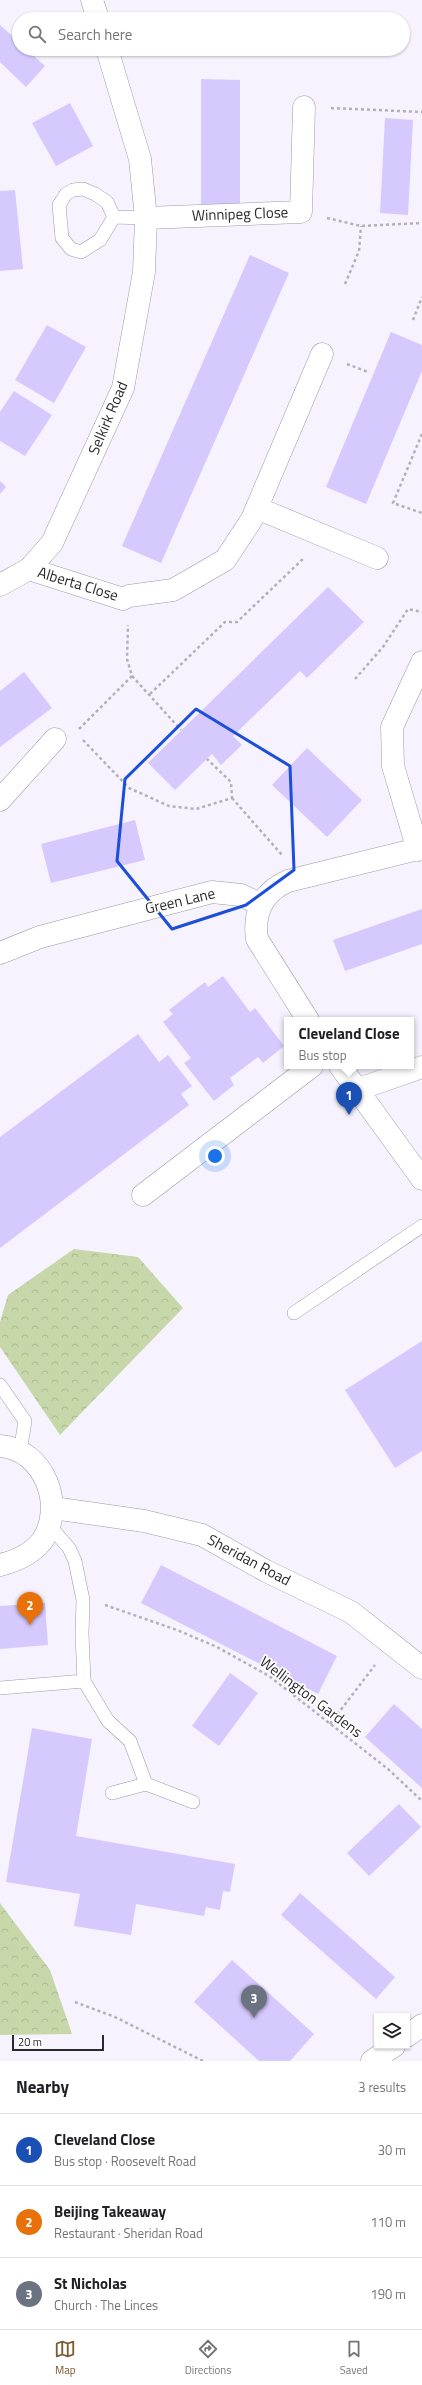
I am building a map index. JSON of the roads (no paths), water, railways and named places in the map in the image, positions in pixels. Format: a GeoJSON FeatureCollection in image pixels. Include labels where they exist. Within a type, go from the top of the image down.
{"type":"FeatureCollection","features":[{"type":"Feature","properties":{"kind":"street"},"geometry":{"type":"LineString","coordinates":[[92,0],[96,12]]}},
{"type":"Feature","properties":{"kind":"street","name":"Selkirk Road"},"geometry":{"type":"LineString","coordinates":[[0,585],[28,569],[52,543],[123,388],[144,272],[146,218],[140,159],[109,56]]}},
{"type":"Feature","properties":{"kind":"street","name":"Winnipeg Close"},"geometry":{"type":"LineString","coordinates":[[146,218],[301,212],[304,107]]}},
{"type":"Feature","properties":{"kind":"street","name":"Alberta Close"},"geometry":{"type":"LineString","coordinates":[[28,569],[123,599],[129,596],[173,590],[225,560],[257,508],[322,354]]}},
{"type":"Feature","properties":{"kind":"street"},"geometry":{"type":"LineString","coordinates":[[257,508],[377,558]]}},
{"type":"Feature","properties":{"kind":"street"},"geometry":{"type":"LineString","coordinates":[[306,1017],[258,939],[256,921],[260,904],[277,886],[302,878],[420,849],[393,766],[392,727],[422,662]]}},
{"type":"Feature","properties":{"kind":"street"},"geometry":{"type":"LineString","coordinates":[[0,800],[54,739]]}},
{"type":"Feature","properties":{"kind":"street","name":"Green Lane"},"geometry":{"type":"LineString","coordinates":[[0,953],[40,937],[212,892],[241,895],[260,904]]}},
{"type":"Feature","properties":{"kind":"street"},"geometry":{"type":"LineString","coordinates":[[359,1089],[422,1067]]}},
{"type":"Feature","properties":{"kind":"street"},"geometry":{"type":"LineString","coordinates":[[143,1195],[308,1069]]}},
{"type":"Feature","properties":{"kind":"street"},"geometry":{"type":"LineString","coordinates":[[342,1069],[359,1089],[422,1178]]}},
{"type":"Feature","properties":{"kind":"street"},"geometry":{"type":"LineString","coordinates":[[0,1565],[15,1561],[30,1553],[42,1540],[51,1517],[51,1491],[44,1476],[34,1462],[10,1449]]}},
{"type":"Feature","properties":{"kind":"street","name":"Sheridan Road"},"geometry":{"type":"LineString","coordinates":[[51,1517],[144,1521],[202,1535],[266,1571],[351,1612],[422,1668]]}},
{"type":"Feature","properties":{"kind":"street"},"geometry":{"type":"LineString","coordinates":[[410,2034],[422,2025]]}},
{"type":"Feature","properties":{"kind":"street"},"geometry":{"type":"LineString","coordinates":[[372,2061],[390,2049]]}},
{"type":"Feature","properties":{"kind":"lane"},"geometry":{"type":"LineString","coordinates":[[83,189],[95,194],[107,202],[114,217],[100,240],[81,252],[71,249],[62,238],[59,205],[66,194],[73,190],[83,189]]}},
{"type":"Feature","properties":{"kind":"lane"},"geometry":{"type":"LineString","coordinates":[[114,217],[146,218]]}},
{"type":"Feature","properties":{"kind":"lane"},"geometry":{"type":"LineString","coordinates":[[294,1313],[422,1226]]}},
{"type":"Feature","properties":{"kind":"lane"},"geometry":{"type":"LineString","coordinates":[[0,1386],[25,1421],[10,1449]]}},
{"type":"Feature","properties":{"kind":"lane"},"geometry":{"type":"LineString","coordinates":[[51,1517],[75,1561],[83,1600],[82,1634],[84,1681],[108,1721],[130,1741],[146,1784]]}},
{"type":"Feature","properties":{"kind":"lane"},"geometry":{"type":"LineString","coordinates":[[0,1688],[84,1681]]}},
{"type":"Feature","properties":{"kind":"lane"},"geometry":{"type":"LineString","coordinates":[[112,1793],[146,1784],[193,1802]]}},
{"type":"Feature","properties":{"kind":"place","name":"Cleveland Close"},"geometry":{"type":"Point","coordinates":[349,1115]}},
{"type":"Feature","properties":{"kind":"place","name":"Beijing Takeaway"},"geometry":{"type":"Point","coordinates":[30,1625]}},
{"type":"Feature","properties":{"kind":"place","name":"St Nicholas"},"geometry":{"type":"Point","coordinates":[254,2018]}}]}
